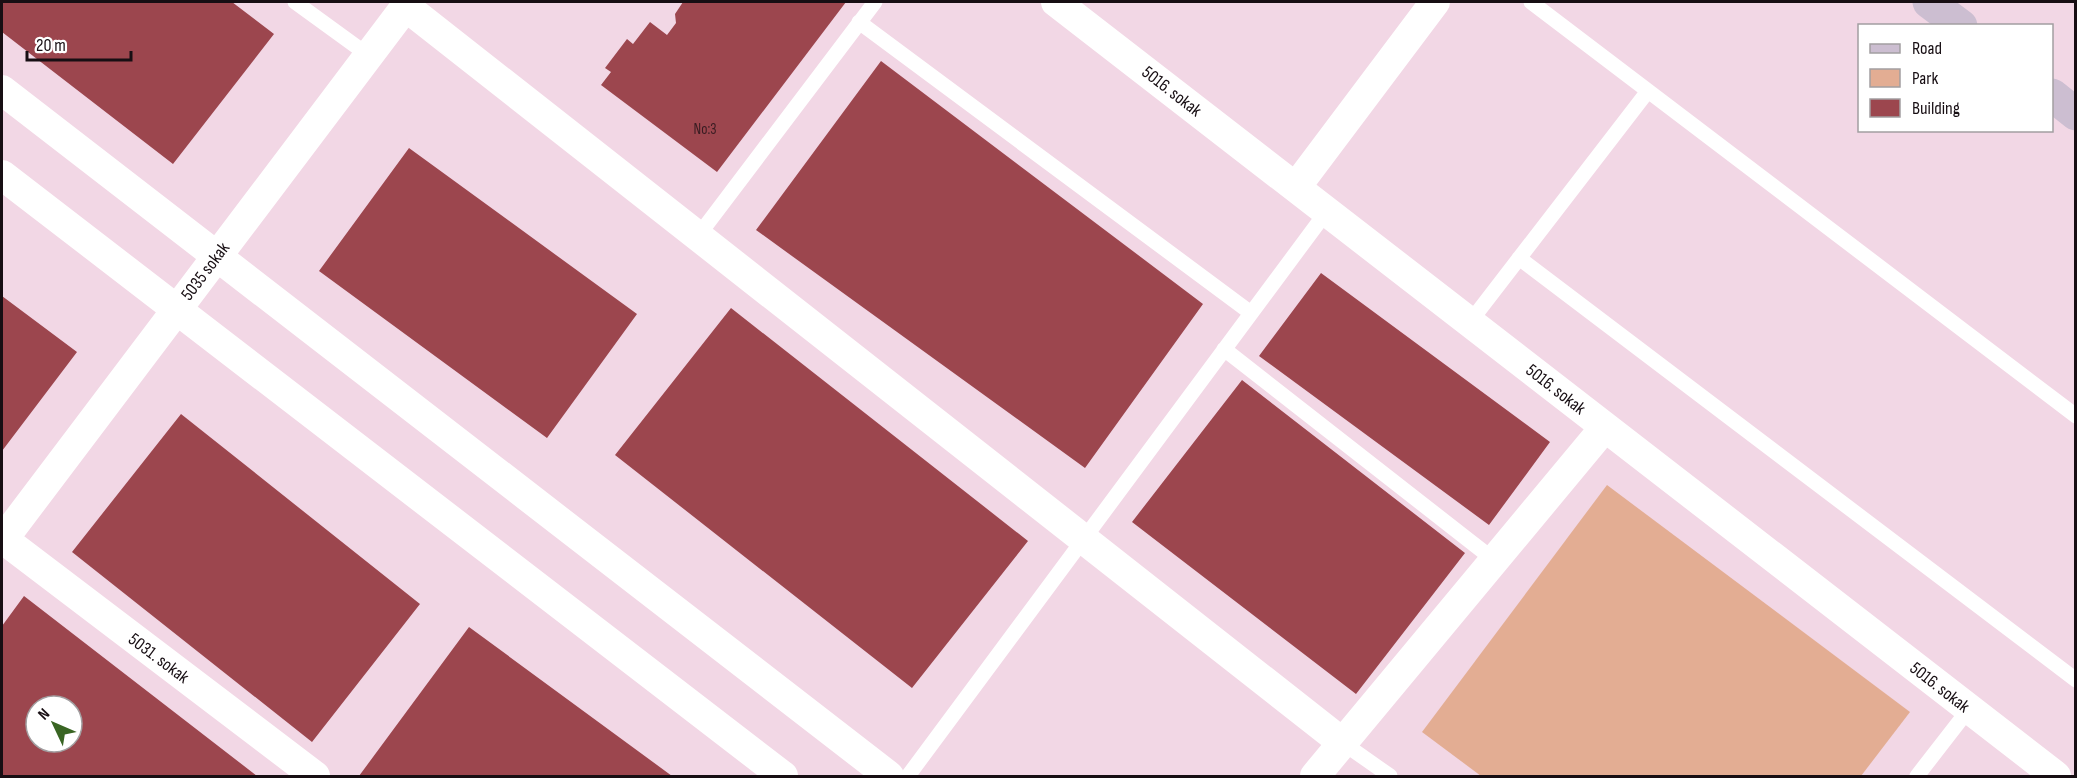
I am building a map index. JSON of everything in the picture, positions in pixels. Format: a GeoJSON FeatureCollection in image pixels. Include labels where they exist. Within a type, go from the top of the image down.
{"type":"FeatureCollection","features":[{"type":"Feature","properties":{"kind":"main road"},"geometry":{"type":"LineString","coordinates":[[1929,2],[1957,24]]}},
{"type":"Feature","properties":{"kind":"main road"},"geometry":{"type":"LineString","coordinates":[[2053,96],[2076,114]]}},
{"type":"Feature","properties":{"kind":"street","name":"5016. sokak"},"geometry":{"type":"LineString","coordinates":[[1056,2],[2056,777]]}},
{"type":"Feature","properties":{"kind":"street"},"geometry":{"type":"LineString","coordinates":[[1296,187],[1435,2]]}},
{"type":"Feature","properties":{"kind":"street","name":"5035 sokak"},"geometry":{"type":"LineString","coordinates":[[2,540],[407,4]]}},
{"type":"Feature","properties":{"kind":"street"},"geometry":{"type":"LineString","coordinates":[[407,4],[698,237],[1343,743]]}},
{"type":"Feature","properties":{"kind":"street"},"geometry":{"type":"LineString","coordinates":[[2,90],[890,777]]}},
{"type":"Feature","properties":{"kind":"street"},"geometry":{"type":"LineString","coordinates":[[2,175],[783,777]]}},
{"type":"Feature","properties":{"kind":"street"},"geometry":{"type":"LineString","coordinates":[[1315,777],[1605,427]]}},
{"type":"Feature","properties":{"kind":"street","name":"5031. sokak"},"geometry":{"type":"LineString","coordinates":[[2,540],[315,777]]}},
{"type":"Feature","properties":{"kind":"lane"},"geometry":{"type":"LineString","coordinates":[[295,2],[368,56]]}},
{"type":"Feature","properties":{"kind":"lane"},"geometry":{"type":"LineString","coordinates":[[698,237],[875,2]]}},
{"type":"Feature","properties":{"kind":"lane"},"geometry":{"type":"LineString","coordinates":[[1531,2],[2076,416]]}},
{"type":"Feature","properties":{"kind":"lane"},"geometry":{"type":"LineString","coordinates":[[859,22],[1251,313]]}},
{"type":"Feature","properties":{"kind":"lane"},"geometry":{"type":"LineString","coordinates":[[1470,322],[1648,91]]}},
{"type":"Feature","properties":{"kind":"lane"},"geometry":{"type":"LineString","coordinates":[[908,777],[1327,211]]}},
{"type":"Feature","properties":{"kind":"lane"},"geometry":{"type":"LineString","coordinates":[[1519,258],[2076,680]]}},
{"type":"Feature","properties":{"kind":"lane"},"geometry":{"type":"LineString","coordinates":[[1224,349],[1494,560]]}},
{"type":"Feature","properties":{"kind":"lane"},"geometry":{"type":"LineString","coordinates":[[1917,777],[1969,710]]}},
{"type":"Feature","properties":{"kind":"lane"},"geometry":{"type":"LineString","coordinates":[[1343,743],[1390,777]]}},
{"type":"Feature","properties":{"kind":"green space"},"geometry":{"type":"Polygon","coordinates":[[[1607,485],[1910,712],[1861,776],[1481,776],[1422,732],[1607,485]]]}},
{"type":"Feature","properties":{"kind":"building"},"geometry":{"type":"Polygon","coordinates":[[[2,2],[232,2],[274,34],[173,164],[2,32],[2,2]]]}},
{"type":"Feature","properties":{"kind":"building"},"geometry":{"type":"Polygon","coordinates":[[[683,2],[846,2],[717,172],[601,85],[611,72],[605,68],[627,39],[633,44],[650,22],[667,35],[676,23],[675,14],[683,2]]]}},
{"type":"Feature","properties":{"kind":"building"},"geometry":{"type":"Polygon","coordinates":[[[881,61],[1203,304],[1085,468],[756,230],[881,61]]]}},
{"type":"Feature","properties":{"kind":"building"},"geometry":{"type":"Polygon","coordinates":[[[409,148],[637,314],[547,438],[319,271],[409,148]]]}},
{"type":"Feature","properties":{"kind":"building"},"geometry":{"type":"Polygon","coordinates":[[[1321,273],[1550,442],[1489,525],[1259,356],[1321,273]]]}},
{"type":"Feature","properties":{"kind":"building"},"geometry":{"type":"Polygon","coordinates":[[[2,296],[77,352],[2,451],[2,296]]]}},
{"type":"Feature","properties":{"kind":"building"},"geometry":{"type":"Polygon","coordinates":[[[731,308],[1028,541],[912,688],[615,455],[731,308]]]}},
{"type":"Feature","properties":{"kind":"building"},"geometry":{"type":"Polygon","coordinates":[[[1242,380],[1465,553],[1356,694],[1132,522],[1242,380]]]}},
{"type":"Feature","properties":{"kind":"building"},"geometry":{"type":"Polygon","coordinates":[[[181,414],[420,604],[312,742],[72,552],[181,414]]]}},
{"type":"Feature","properties":{"kind":"building"},"geometry":{"type":"Polygon","coordinates":[[[24,596],[257,776],[2,776],[2,626],[24,596]]]}},
{"type":"Feature","properties":{"kind":"building"},"geometry":{"type":"Polygon","coordinates":[[[469,627],[672,776],[359,776],[469,627]]]}}]}
